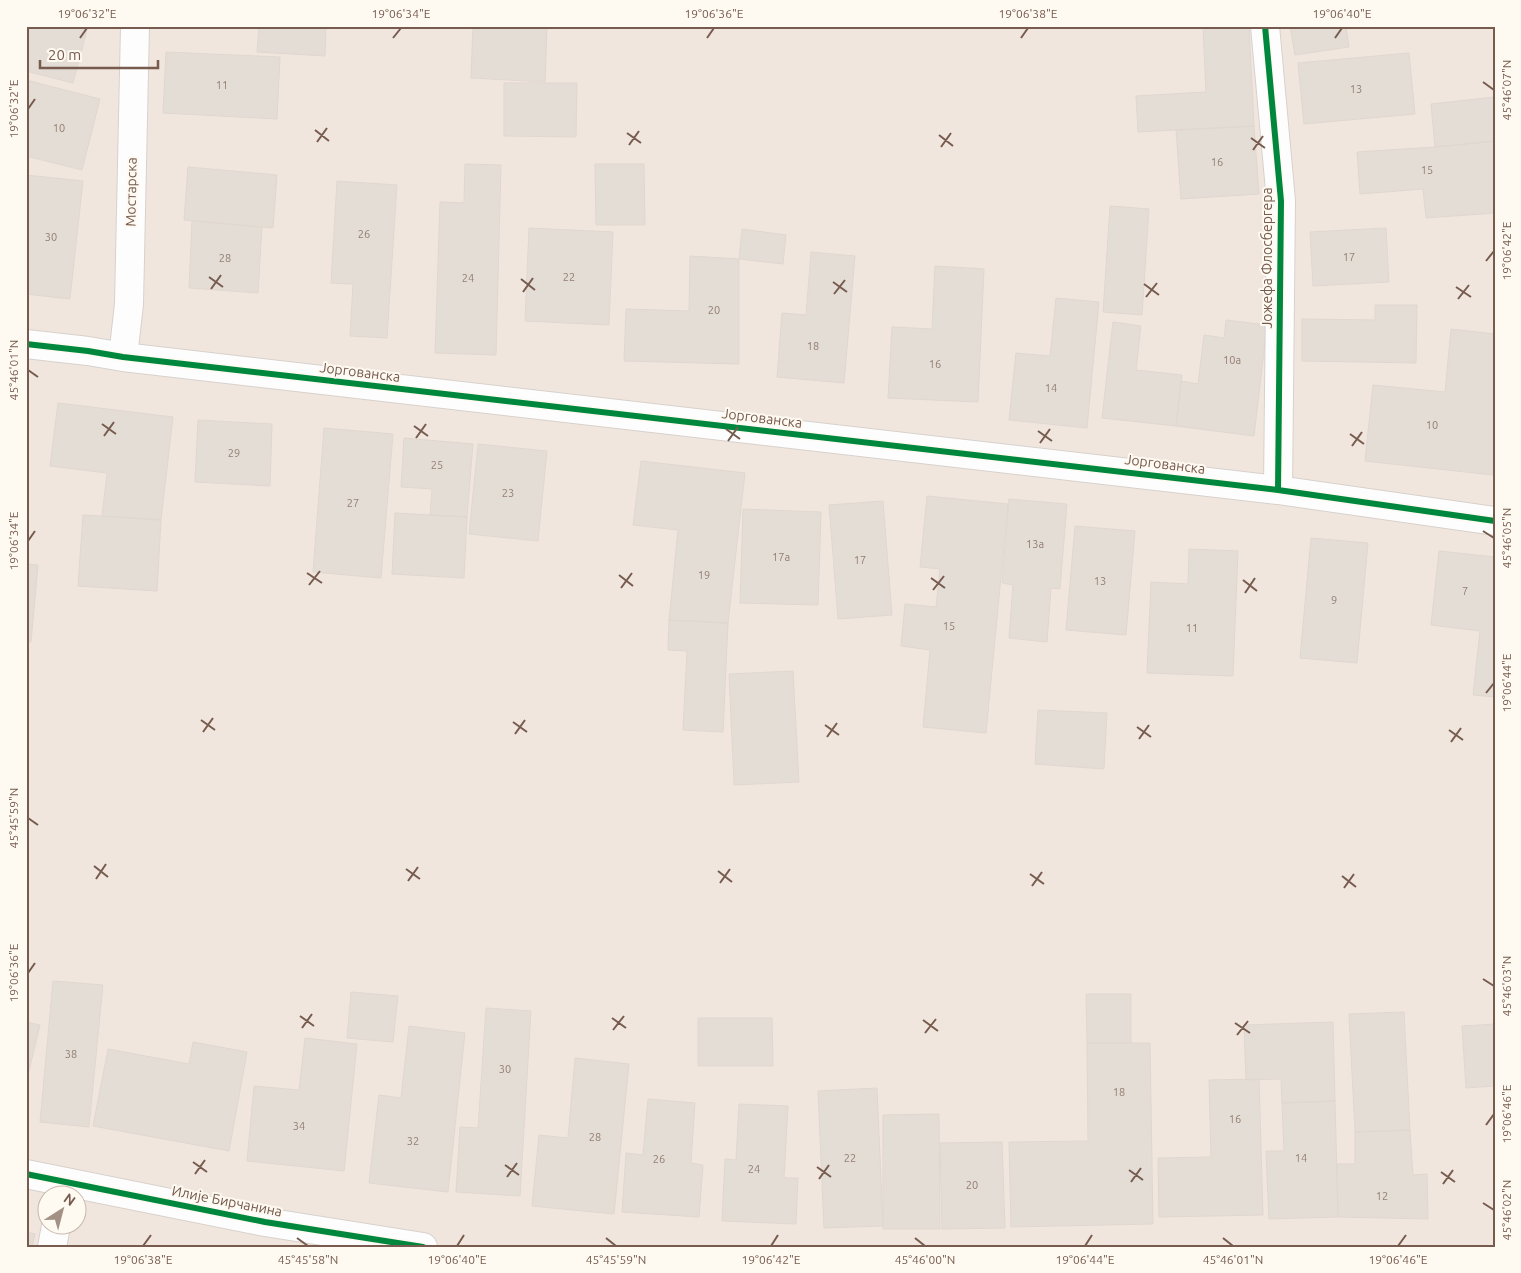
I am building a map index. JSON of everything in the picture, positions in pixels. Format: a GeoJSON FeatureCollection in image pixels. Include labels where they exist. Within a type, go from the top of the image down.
{"type":"FeatureCollection","features":[{"type":"Feature","properties":{"kind":"street","name":"Мостарска"},"geometry":{"type":"LineString","coordinates":[[123,357],[129,304],[135,26]]}},
{"type":"Feature","properties":{"kind":"street","name":"Јожефа Флосбергера"},"geometry":{"type":"LineString","coordinates":[[1265,26],[1280,201],[1278,490]]}},
{"type":"Feature","properties":{"kind":"street","name":"Јоргованска"},"geometry":{"type":"LineString","coordinates":[[26,344],[123,357],[1278,490],[1495,521]]}},
{"type":"Feature","properties":{"kind":"street","name":"Илије Бирчанина"},"geometry":{"type":"LineString","coordinates":[[26,1174],[56,1186]]}},
{"type":"Feature","properties":{"kind":"street","name":"Илије Бирчанина"},"geometry":{"type":"LineString","coordinates":[[88,1193],[423,1247]]}},
{"type":"Feature","properties":{"kind":"shaded area"},"geometry":{"type":"Polygon","coordinates":[[[26,26],[1495,26],[1495,1247],[26,1247],[26,26]]]}},
{"type":"Feature","properties":{"kind":"building"},"geometry":{"type":"Polygon","coordinates":[[[26,26],[73,26],[87,30],[73,83],[26,71],[26,26]]]}},
{"type":"Feature","properties":{"kind":"building"},"geometry":{"type":"Polygon","coordinates":[[[259,26],[326,26],[325,56],[257,52],[259,26]]]}},
{"type":"Feature","properties":{"kind":"building"},"geometry":{"type":"Polygon","coordinates":[[[473,26],[547,26],[545,82],[471,78],[473,26]]]}},
{"type":"Feature","properties":{"kind":"building"},"geometry":{"type":"Polygon","coordinates":[[[1203,26],[1249,26],[1254,126],[1138,132],[1136,96],[1206,92],[1203,26]]]}},
{"type":"Feature","properties":{"kind":"building"},"geometry":{"type":"Polygon","coordinates":[[[1290,26],[1346,26],[1349,47],[1295,55],[1290,26]]]}},
{"type":"Feature","properties":{"kind":"building"},"geometry":{"type":"Polygon","coordinates":[[[166,52],[280,57],[277,119],[163,113],[166,52]]]}},
{"type":"Feature","properties":{"kind":"building"},"geometry":{"type":"Polygon","coordinates":[[[1409,53],[1415,114],[1304,124],[1298,63],[1409,53]]]}},
{"type":"Feature","properties":{"kind":"building"},"geometry":{"type":"Polygon","coordinates":[[[26,80],[100,99],[82,170],[26,156],[26,80]]]}},
{"type":"Feature","properties":{"kind":"building"},"geometry":{"type":"Polygon","coordinates":[[[504,83],[577,83],[576,137],[504,136],[504,83]]]}},
{"type":"Feature","properties":{"kind":"building"},"geometry":{"type":"Polygon","coordinates":[[[1495,97],[1495,141],[1435,147],[1431,104],[1495,97]]]}},
{"type":"Feature","properties":{"kind":"building"},"geometry":{"type":"Polygon","coordinates":[[[1254,126],[1259,194],[1181,199],[1176,130],[1254,126]]]}},
{"type":"Feature","properties":{"kind":"building"},"geometry":{"type":"Polygon","coordinates":[[[1495,141],[1495,213],[1426,218],[1423,189],[1360,194],[1357,152],[1495,141]]]}},
{"type":"Feature","properties":{"kind":"building"},"geometry":{"type":"Polygon","coordinates":[[[465,164],[501,165],[496,355],[435,353],[440,202],[464,203],[465,164]]]}},
{"type":"Feature","properties":{"kind":"building"},"geometry":{"type":"Polygon","coordinates":[[[595,164],[644,164],[645,225],[596,225],[595,164]]]}},
{"type":"Feature","properties":{"kind":"building"},"geometry":{"type":"Polygon","coordinates":[[[188,167],[277,175],[273,228],[184,220],[188,167]]]}},
{"type":"Feature","properties":{"kind":"building"},"geometry":{"type":"Polygon","coordinates":[[[26,175],[83,181],[70,299],[26,294],[26,175]]]}},
{"type":"Feature","properties":{"kind":"building"},"geometry":{"type":"Polygon","coordinates":[[[337,181],[397,185],[387,338],[350,336],[353,284],[331,283],[337,181]]]}},
{"type":"Feature","properties":{"kind":"building"},"geometry":{"type":"Polygon","coordinates":[[[1110,206],[1149,209],[1142,315],[1103,312],[1110,206]]]}},
{"type":"Feature","properties":{"kind":"building"},"geometry":{"type":"Polygon","coordinates":[[[192,221],[262,227],[258,293],[189,288],[192,221]]]}},
{"type":"Feature","properties":{"kind":"building"},"geometry":{"type":"Polygon","coordinates":[[[529,228],[613,232],[609,325],[525,321],[529,228]]]}},
{"type":"Feature","properties":{"kind":"building"},"geometry":{"type":"Polygon","coordinates":[[[1386,228],[1389,282],[1313,286],[1310,232],[1386,228]]]}},
{"type":"Feature","properties":{"kind":"building"},"geometry":{"type":"Polygon","coordinates":[[[742,229],[786,235],[783,264],[739,259],[742,229]]]}},
{"type":"Feature","properties":{"kind":"building"},"geometry":{"type":"Polygon","coordinates":[[[811,252],[855,256],[844,383],[777,377],[782,313],[806,315],[811,252]]]}},
{"type":"Feature","properties":{"kind":"building"},"geometry":{"type":"Polygon","coordinates":[[[690,256],[739,259],[739,364],[624,361],[626,309],[689,311],[690,256]]]}},
{"type":"Feature","properties":{"kind":"building"},"geometry":{"type":"Polygon","coordinates":[[[935,266],[984,269],[978,402],[888,398],[892,327],[932,329],[935,266]]]}},
{"type":"Feature","properties":{"kind":"building"},"geometry":{"type":"Polygon","coordinates":[[[1056,298],[1099,302],[1087,428],[1009,420],[1016,353],[1050,356],[1056,298]]]}},
{"type":"Feature","properties":{"kind":"building"},"geometry":{"type":"Polygon","coordinates":[[[1375,305],[1417,305],[1416,363],[1302,361],[1302,319],[1375,320],[1375,305]]]}},
{"type":"Feature","properties":{"kind":"building"},"geometry":{"type":"Polygon","coordinates":[[[1226,320],[1267,325],[1254,436],[1176,426],[1181,381],[1198,384],[1204,335],[1224,338],[1226,320]]]}},
{"type":"Feature","properties":{"kind":"building"},"geometry":{"type":"Polygon","coordinates":[[[1113,322],[1141,326],[1136,370],[1182,375],[1176,426],[1102,418],[1113,322]]]}},
{"type":"Feature","properties":{"kind":"building"},"geometry":{"type":"Polygon","coordinates":[[[1451,329],[1495,334],[1495,457],[1493,475],[1365,461],[1373,385],[1445,392],[1451,329]]]}},
{"type":"Feature","properties":{"kind":"building"},"geometry":{"type":"Polygon","coordinates":[[[58,403],[173,417],[161,520],[102,516],[107,473],[50,466],[58,403]]]}},
{"type":"Feature","properties":{"kind":"building"},"geometry":{"type":"Polygon","coordinates":[[[198,420],[272,424],[270,486],[195,482],[198,420]]]}},
{"type":"Feature","properties":{"kind":"building"},"geometry":{"type":"Polygon","coordinates":[[[324,428],[393,434],[381,578],[313,572],[324,428]]]}},
{"type":"Feature","properties":{"kind":"building"},"geometry":{"type":"Polygon","coordinates":[[[404,438],[473,444],[467,517],[430,515],[432,489],[401,487],[404,438]]]}},
{"type":"Feature","properties":{"kind":"building"},"geometry":{"type":"Polygon","coordinates":[[[478,444],[547,451],[538,541],[469,534],[478,444]]]}},
{"type":"Feature","properties":{"kind":"building"},"geometry":{"type":"Polygon","coordinates":[[[641,461],[745,473],[728,623],[669,620],[678,530],[633,525],[641,461]]]}},
{"type":"Feature","properties":{"kind":"building"},"geometry":{"type":"Polygon","coordinates":[[[927,496],[1008,504],[986,733],[923,727],[930,650],[901,646],[905,604],[936,607],[940,569],[920,567],[927,496]]]}},
{"type":"Feature","properties":{"kind":"building"},"geometry":{"type":"Polygon","coordinates":[[[1009,499],[1067,504],[1060,589],[1051,588],[1047,642],[1009,638],[1013,585],[1002,583],[1009,499]]]}},
{"type":"Feature","properties":{"kind":"building"},"geometry":{"type":"Polygon","coordinates":[[[883,501],[892,615],[838,619],[829,505],[883,501]]]}},
{"type":"Feature","properties":{"kind":"building"},"geometry":{"type":"Polygon","coordinates":[[[743,509],[821,512],[818,605],[740,603],[743,509]]]}},
{"type":"Feature","properties":{"kind":"building"},"geometry":{"type":"Polygon","coordinates":[[[395,513],[467,517],[464,578],[392,574],[395,513]]]}},
{"type":"Feature","properties":{"kind":"building"},"geometry":{"type":"Polygon","coordinates":[[[83,515],[161,520],[157,591],[78,586],[83,515]]]}},
{"type":"Feature","properties":{"kind":"building"},"geometry":{"type":"Polygon","coordinates":[[[1075,526],[1135,531],[1126,635],[1066,630],[1075,526]]]}},
{"type":"Feature","properties":{"kind":"building"},"geometry":{"type":"Polygon","coordinates":[[[1311,538],[1368,543],[1357,663],[1300,658],[1311,538]]]}},
{"type":"Feature","properties":{"kind":"building"},"geometry":{"type":"Polygon","coordinates":[[[1189,549],[1238,551],[1233,676],[1147,673],[1151,582],[1188,584],[1189,549]]]}},
{"type":"Feature","properties":{"kind":"building"},"geometry":{"type":"Polygon","coordinates":[[[1439,551],[1495,557],[1495,697],[1473,695],[1480,631],[1431,625],[1439,551]]]}},
{"type":"Feature","properties":{"kind":"building"},"geometry":{"type":"Polygon","coordinates":[[[26,564],[38,565],[31,642],[26,641],[26,564]]]}},
{"type":"Feature","properties":{"kind":"building"},"geometry":{"type":"Polygon","coordinates":[[[669,620],[728,623],[723,732],[683,730],[687,651],[668,650],[669,620]]]}},
{"type":"Feature","properties":{"kind":"building"},"geometry":{"type":"Polygon","coordinates":[[[793,671],[799,782],[734,785],[729,674],[793,671]]]}},
{"type":"Feature","properties":{"kind":"building"},"geometry":{"type":"Polygon","coordinates":[[[1038,710],[1107,713],[1104,769],[1035,764],[1038,710]]]}},
{"type":"Feature","properties":{"kind":"building"},"geometry":{"type":"Polygon","coordinates":[[[53,981],[103,985],[89,1127],[40,1122],[53,981]]]}},
{"type":"Feature","properties":{"kind":"building"},"geometry":{"type":"Polygon","coordinates":[[[351,992],[398,996],[393,1042],[347,1038],[351,992]]]}},
{"type":"Feature","properties":{"kind":"building"},"geometry":{"type":"Polygon","coordinates":[[[1086,994],[1131,994],[1131,1043],[1087,1043],[1086,994]]]}},
{"type":"Feature","properties":{"kind":"building"},"geometry":{"type":"Polygon","coordinates":[[[486,1008],[531,1011],[520,1196],[456,1192],[460,1127],[478,1128],[486,1008]]]}},
{"type":"Feature","properties":{"kind":"building"},"geometry":{"type":"Polygon","coordinates":[[[1404,1012],[1410,1130],[1355,1132],[1349,1014],[1404,1012]]]}},
{"type":"Feature","properties":{"kind":"building"},"geometry":{"type":"Polygon","coordinates":[[[698,1018],[772,1018],[773,1066],[698,1066],[698,1018]]]}},
{"type":"Feature","properties":{"kind":"building"},"geometry":{"type":"Polygon","coordinates":[[[26,1022],[40,1025],[26,1083],[26,1022]]]}},
{"type":"Feature","properties":{"kind":"building"},"geometry":{"type":"Polygon","coordinates":[[[1333,1022],[1335,1101],[1282,1103],[1281,1079],[1246,1080],[1244,1025],[1333,1022]]]}},
{"type":"Feature","properties":{"kind":"building"},"geometry":{"type":"Polygon","coordinates":[[[1495,1024],[1495,1086],[1466,1088],[1462,1026],[1495,1024]]]}},
{"type":"Feature","properties":{"kind":"building"},"geometry":{"type":"Polygon","coordinates":[[[409,1026],[465,1033],[448,1192],[369,1183],[379,1095],[401,1098],[409,1026]]]}},
{"type":"Feature","properties":{"kind":"building"},"geometry":{"type":"Polygon","coordinates":[[[305,1038],[357,1044],[344,1171],[247,1161],[254,1086],[299,1090],[305,1038]]]}},
{"type":"Feature","properties":{"kind":"building"},"geometry":{"type":"Polygon","coordinates":[[[193,1042],[247,1052],[229,1151],[93,1126],[108,1049],[189,1064],[193,1042]]]}},
{"type":"Feature","properties":{"kind":"building"},"geometry":{"type":"Polygon","coordinates":[[[1087,1043],[1150,1043],[1153,1224],[1011,1227],[1009,1142],[1088,1141],[1087,1043]]]}},
{"type":"Feature","properties":{"kind":"building"},"geometry":{"type":"Polygon","coordinates":[[[575,1058],[629,1064],[614,1214],[532,1206],[539,1135],[568,1138],[575,1058]]]}},
{"type":"Feature","properties":{"kind":"building"},"geometry":{"type":"Polygon","coordinates":[[[1259,1079],[1263,1215],[1159,1217],[1158,1158],[1211,1157],[1209,1080],[1259,1079]]]}},
{"type":"Feature","properties":{"kind":"building"},"geometry":{"type":"Polygon","coordinates":[[[877,1088],[883,1226],[824,1228],[818,1091],[877,1088]]]}},
{"type":"Feature","properties":{"kind":"building"},"geometry":{"type":"Polygon","coordinates":[[[648,1099],[695,1103],[691,1163],[703,1165],[699,1217],[622,1212],[626,1153],[643,1155],[648,1099]]]}},
{"type":"Feature","properties":{"kind":"building"},"geometry":{"type":"Polygon","coordinates":[[[1335,1101],[1338,1217],[1269,1219],[1266,1151],[1284,1151],[1282,1103],[1335,1101]]]}},
{"type":"Feature","properties":{"kind":"building"},"geometry":{"type":"Polygon","coordinates":[[[739,1104],[788,1106],[784,1178],[798,1178],[796,1224],[722,1221],[725,1159],[736,1160],[739,1104]]]}},
{"type":"Feature","properties":{"kind":"building"},"geometry":{"type":"Polygon","coordinates":[[[939,1114],[940,1229],[883,1229],[883,1115],[939,1114]]]}},
{"type":"Feature","properties":{"kind":"building"},"geometry":{"type":"Polygon","coordinates":[[[1410,1130],[1413,1175],[1427,1174],[1428,1219],[1338,1217],[1337,1164],[1355,1164],[1355,1132],[1410,1130]]]}},
{"type":"Feature","properties":{"kind":"building"},"geometry":{"type":"Polygon","coordinates":[[[1002,1142],[1005,1228],[942,1229],[940,1143],[1002,1142]]]}},
{"type":"Feature","properties":{"kind":"building"},"geometry":{"type":"Polygon","coordinates":[[[26,1232],[35,1234],[32,1247],[26,1247],[26,1232]]]}},
{"type":"Feature","properties":{"kind":"cycle path"},"geometry":{"type":"LineString","coordinates":[[1265,26],[1281,201],[1278,490]]}},
{"type":"Feature","properties":{"kind":"cycle path"},"geometry":{"type":"LineString","coordinates":[[26,344],[123,357],[1278,490],[1495,521]]}},
{"type":"Feature","properties":{"kind":"cycle path"},"geometry":{"type":"LineString","coordinates":[[26,1174],[265,1222],[423,1247]]}}]}
